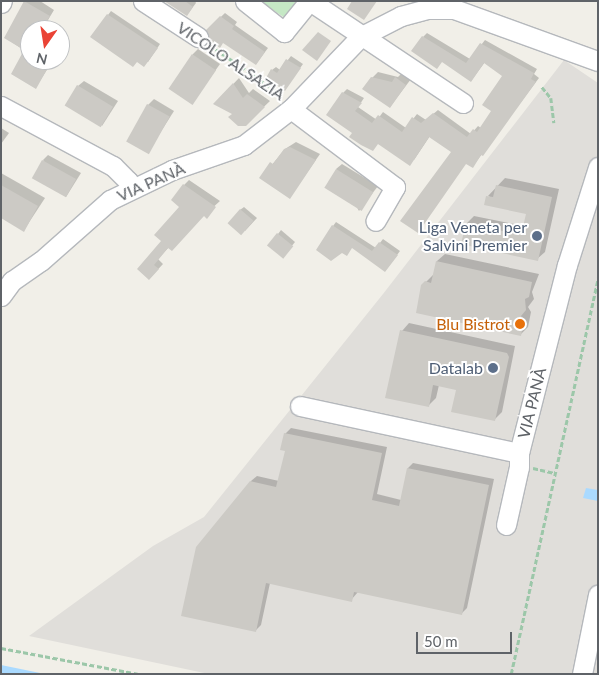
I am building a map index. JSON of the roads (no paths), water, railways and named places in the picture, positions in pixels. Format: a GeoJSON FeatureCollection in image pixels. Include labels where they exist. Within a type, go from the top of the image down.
{"type":"FeatureCollection","features":[{"type":"Feature","properties":{"kind":"street","name":"VICOLO ALSAZIA"},"geometry":{"type":"LineString","coordinates":[[143,1],[198,38]]}},
{"type":"Feature","properties":{"kind":"street"},"geometry":{"type":"LineString","coordinates":[[245,1],[284,32],[310,1],[360,37],[463,102]]}},
{"type":"Feature","properties":{"kind":"street","name":"VIA PANÀ"},"geometry":{"type":"LineString","coordinates":[[1,296],[12,281],[42,261],[110,200],[130,188],[244,145],[292,106],[360,37],[401,16],[427,9],[454,9],[598,61]]}},
{"type":"Feature","properties":{"kind":"street"},"geometry":{"type":"LineString","coordinates":[[1,106],[113,166],[128,181],[130,188]]}},
{"type":"Feature","properties":{"kind":"street"},"geometry":{"type":"LineString","coordinates":[[292,106],[395,186],[374,220]]}},
{"type":"Feature","properties":{"kind":"street","name":"VIA PANÀ"},"geometry":{"type":"LineString","coordinates":[[300,406],[519,459],[567,265],[598,167]]}},
{"type":"Feature","properties":{"kind":"street"},"geometry":{"type":"LineString","coordinates":[[506,525],[519,459]]}},
{"type":"Feature","properties":{"kind":"street"},"geometry":{"type":"LineString","coordinates":[[582,674],[598,595]]}},
{"type":"Feature","properties":{"kind":"water"},"geometry":{"type":"Polygon","coordinates":[[[586,488],[598,490],[598,501],[583,498],[586,488]]]}},
{"type":"Feature","properties":{"kind":"water"},"geometry":{"type":"Polygon","coordinates":[[[1,665],[45,674],[1,674],[1,665]]]}},
{"type":"Feature","properties":{"kind":"place","name":"Liga Veneta per Salvini Premier"},"geometry":{"type":"Point","coordinates":[537,236]}},
{"type":"Feature","properties":{"kind":"place","name":"Blu Bistrot"},"geometry":{"type":"Point","coordinates":[520,324]}},
{"type":"Feature","properties":{"kind":"place","name":"Datalab"},"geometry":{"type":"Point","coordinates":[493,368]}}]}
